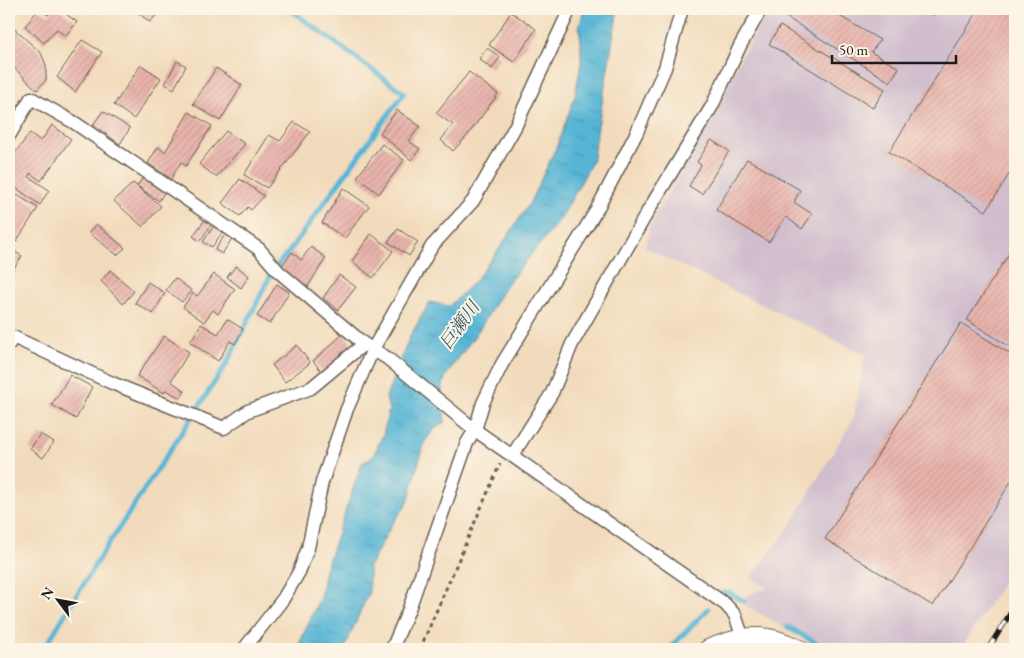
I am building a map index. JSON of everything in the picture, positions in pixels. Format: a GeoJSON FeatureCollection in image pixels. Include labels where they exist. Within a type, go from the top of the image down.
{"type":"FeatureCollection","features":[{"type":"Feature","properties":{"kind":"street"},"geometry":{"type":"LineString","coordinates":[[244,649],[277,607],[299,572],[308,548],[322,482],[368,347],[432,246],[473,201],[515,127],[570,9]]}},
{"type":"Feature","properties":{"kind":"street"},"geometry":{"type":"LineString","coordinates":[[392,649],[409,609],[467,443],[483,403],[502,364],[596,211],[636,134],[665,68],[682,9]]}},
{"type":"Feature","properties":{"kind":"street"},"geometry":{"type":"LineString","coordinates":[[509,454],[552,393],[572,344],[651,206],[712,106],[740,46],[761,9]]}},
{"type":"Feature","properties":{"kind":"street"},"geometry":{"type":"LineString","coordinates":[[9,136],[31,98],[75,123],[223,223],[260,249],[275,267],[368,347],[387,358],[473,428],[725,604],[735,615],[743,638]]}},
{"type":"Feature","properties":{"kind":"street"},"geometry":{"type":"LineString","coordinates":[[10,338],[112,383],[194,414],[224,428],[248,411],[311,388],[368,347]]}},
{"type":"Feature","properties":{"kind":"street"},"geometry":{"type":"LineString","coordinates":[[708,649],[743,638],[762,636],[782,640],[800,649]]}},
{"type":"Feature","properties":{"kind":"path"},"geometry":{"type":"LineString","coordinates":[[420,649],[509,454]]}},
{"type":"Feature","properties":{"kind":"shaded area"},"geometry":{"type":"Polygon","coordinates":[[[769,9],[1015,9],[1015,563],[961,649],[821,649],[742,603],[748,594],[767,588],[750,577],[785,534],[853,419],[866,355],[645,248],[651,222],[717,111],[740,59],[769,9]]]}},
{"type":"Feature","properties":{"kind":"water","name":"巨瀬川"},"geometry":{"type":"Polygon","coordinates":[[[584,9],[618,9],[592,162],[562,217],[504,288],[481,327],[445,377],[442,390],[445,422],[434,429],[424,443],[408,502],[391,526],[369,567],[369,592],[344,649],[297,649],[320,597],[325,570],[362,463],[372,458],[383,435],[389,410],[386,397],[410,336],[430,302],[449,306],[474,282],[529,204],[557,146],[575,96],[581,63],[579,28],[584,9]]]}},
{"type":"Feature","properties":{"kind":"building"},"geometry":{"type":"Polygon","coordinates":[[[39,9],[48,15],[54,9],[59,9],[77,22],[65,36],[57,29],[44,43],[25,26],[39,9]]]}},
{"type":"Feature","properties":{"kind":"building"},"geometry":{"type":"Polygon","coordinates":[[[133,9],[162,9],[150,22],[133,9]]]}},
{"type":"Feature","properties":{"kind":"building"},"geometry":{"type":"Polygon","coordinates":[[[791,9],[828,9],[880,40],[871,52],[899,68],[890,82],[786,17],[791,9]]]}},
{"type":"Feature","properties":{"kind":"building"},"geometry":{"type":"Polygon","coordinates":[[[924,9],[938,9],[934,15],[924,9]]]}},
{"type":"Feature","properties":{"kind":"building"},"geometry":{"type":"Polygon","coordinates":[[[979,9],[1015,10],[1015,165],[986,211],[889,152],[979,9]]]}},
{"type":"Feature","properties":{"kind":"building"},"geometry":{"type":"Polygon","coordinates":[[[511,12],[536,29],[514,62],[489,45],[511,12]]]}},
{"type":"Feature","properties":{"kind":"building"},"geometry":{"type":"Polygon","coordinates":[[[9,24],[41,53],[46,65],[46,80],[37,90],[9,63],[9,24]]]}},
{"type":"Feature","properties":{"kind":"building"},"geometry":{"type":"Polygon","coordinates":[[[780,26],[885,89],[873,108],[769,44],[780,26]]]}},
{"type":"Feature","properties":{"kind":"building"},"geometry":{"type":"Polygon","coordinates":[[[82,40],[102,52],[75,92],[57,77],[82,40]]]}},
{"type":"Feature","properties":{"kind":"building"},"geometry":{"type":"Polygon","coordinates":[[[487,48],[500,57],[492,69],[479,59],[487,48]]]}},
{"type":"Feature","properties":{"kind":"building"},"geometry":{"type":"Polygon","coordinates":[[[177,61],[186,66],[174,89],[165,84],[177,61]]]}},
{"type":"Feature","properties":{"kind":"building"},"geometry":{"type":"Polygon","coordinates":[[[141,65],[161,78],[134,119],[114,105],[141,65]]]}},
{"type":"Feature","properties":{"kind":"building"},"geometry":{"type":"Polygon","coordinates":[[[216,68],[242,85],[220,121],[193,104],[216,68]]]}},
{"type":"Feature","properties":{"kind":"building"},"geometry":{"type":"Polygon","coordinates":[[[469,72],[498,94],[467,136],[453,151],[441,140],[453,125],[436,113],[469,72]]]}},
{"type":"Feature","properties":{"kind":"building"},"geometry":{"type":"Polygon","coordinates":[[[397,110],[420,126],[409,141],[420,149],[411,160],[380,133],[397,110]]]}},
{"type":"Feature","properties":{"kind":"building"},"geometry":{"type":"Polygon","coordinates":[[[103,111],[130,128],[120,144],[93,125],[103,111]]]}},
{"type":"Feature","properties":{"kind":"building"},"geometry":{"type":"Polygon","coordinates":[[[189,112],[212,126],[186,166],[181,162],[171,179],[148,163],[158,147],[165,152],[189,112]]]}},
{"type":"Feature","properties":{"kind":"building"},"geometry":{"type":"Polygon","coordinates":[[[294,122],[310,132],[267,188],[244,175],[269,135],[280,141],[294,122]]]}},
{"type":"Feature","properties":{"kind":"building"},"geometry":{"type":"Polygon","coordinates":[[[52,125],[71,139],[41,181],[30,173],[29,177],[49,190],[40,205],[9,183],[9,158],[10,160],[30,133],[41,141],[52,125]]]}},
{"type":"Feature","properties":{"kind":"building"},"geometry":{"type":"Polygon","coordinates":[[[226,131],[245,144],[216,177],[199,164],[226,131]]]}},
{"type":"Feature","properties":{"kind":"building"},"geometry":{"type":"Polygon","coordinates":[[[711,140],[729,151],[702,194],[689,186],[701,165],[697,162],[711,140]]]}},
{"type":"Feature","properties":{"kind":"building"},"geometry":{"type":"Polygon","coordinates":[[[382,144],[404,160],[379,194],[357,177],[382,144]]]}},
{"type":"Feature","properties":{"kind":"building"},"geometry":{"type":"Polygon","coordinates":[[[747,159],[800,190],[794,202],[812,214],[802,229],[786,217],[769,242],[716,210],[747,159]]]}},
{"type":"Feature","properties":{"kind":"building"},"geometry":{"type":"Polygon","coordinates":[[[147,172],[168,186],[159,201],[137,186],[147,172]]]}},
{"type":"Feature","properties":{"kind":"building"},"geometry":{"type":"Polygon","coordinates":[[[240,179],[264,196],[251,210],[248,207],[240,216],[222,203],[240,179]]]}},
{"type":"Feature","properties":{"kind":"building"},"geometry":{"type":"Polygon","coordinates":[[[133,183],[161,206],[143,227],[114,201],[133,183]]]}},
{"type":"Feature","properties":{"kind":"building"},"geometry":{"type":"Polygon","coordinates":[[[343,188],[369,206],[345,238],[322,223],[343,188]]]}},
{"type":"Feature","properties":{"kind":"building"},"geometry":{"type":"Polygon","coordinates":[[[17,195],[38,208],[16,242],[9,237],[9,207],[17,195]]]}},
{"type":"Feature","properties":{"kind":"building"},"geometry":{"type":"Polygon","coordinates":[[[206,218],[213,222],[200,241],[193,236],[206,218]]]}},
{"type":"Feature","properties":{"kind":"building"},"geometry":{"type":"Polygon","coordinates":[[[96,224],[125,248],[117,255],[89,233],[96,224]]]}},
{"type":"Feature","properties":{"kind":"building"},"geometry":{"type":"Polygon","coordinates":[[[215,224],[224,230],[212,247],[203,242],[215,224]]]}},
{"type":"Feature","properties":{"kind":"building"},"geometry":{"type":"Polygon","coordinates":[[[398,229],[418,242],[409,256],[388,242],[398,229]]]}},
{"type":"Feature","properties":{"kind":"building"},"geometry":{"type":"Polygon","coordinates":[[[226,233],[233,237],[222,254],[215,250],[226,233]]]}},
{"type":"Feature","properties":{"kind":"building"},"geometry":{"type":"Polygon","coordinates":[[[371,234],[393,251],[373,278],[352,261],[371,234]]]}},
{"type":"Feature","properties":{"kind":"building"},"geometry":{"type":"Polygon","coordinates":[[[1015,244],[1015,350],[967,320],[1015,244]]]}},
{"type":"Feature","properties":{"kind":"building"},"geometry":{"type":"Polygon","coordinates":[[[311,247],[326,258],[306,289],[280,268],[292,252],[301,260],[311,247]]]}},
{"type":"Feature","properties":{"kind":"building"},"geometry":{"type":"Polygon","coordinates":[[[9,248],[22,256],[9,276],[9,248]]]}},
{"type":"Feature","properties":{"kind":"building"},"geometry":{"type":"Polygon","coordinates":[[[236,266],[249,276],[241,288],[227,277],[236,266]]]}},
{"type":"Feature","properties":{"kind":"building"},"geometry":{"type":"Polygon","coordinates":[[[110,270],[134,291],[123,304],[101,281],[110,270]]]}},
{"type":"Feature","properties":{"kind":"building"},"geometry":{"type":"Polygon","coordinates":[[[214,274],[235,289],[218,314],[213,310],[204,322],[183,307],[193,293],[197,296],[214,274]]]}},
{"type":"Feature","properties":{"kind":"building"},"geometry":{"type":"Polygon","coordinates":[[[339,275],[356,287],[338,310],[323,298],[339,275]]]}},
{"type":"Feature","properties":{"kind":"building"},"geometry":{"type":"Polygon","coordinates":[[[175,278],[192,291],[182,302],[166,290],[175,278]]]}},
{"type":"Feature","properties":{"kind":"building"},"geometry":{"type":"Polygon","coordinates":[[[148,282],[165,293],[153,314],[135,303],[148,282]]]}},
{"type":"Feature","properties":{"kind":"building"},"geometry":{"type":"Polygon","coordinates":[[[277,284],[289,292],[270,324],[257,316],[277,284]]]}},
{"type":"Feature","properties":{"kind":"building"},"geometry":{"type":"Polygon","coordinates":[[[227,319],[243,329],[235,344],[230,341],[218,361],[190,342],[201,324],[218,334],[227,319]]]}},
{"type":"Feature","properties":{"kind":"building"},"geometry":{"type":"Polygon","coordinates":[[[961,323],[1015,357],[1015,475],[933,606],[825,539],[961,323]]]}},
{"type":"Feature","properties":{"kind":"building"},"geometry":{"type":"Polygon","coordinates":[[[343,334],[356,348],[324,374],[313,361],[343,334]]]}},
{"type":"Feature","properties":{"kind":"building"},"geometry":{"type":"Polygon","coordinates":[[[164,336],[189,352],[171,381],[185,391],[180,398],[166,390],[164,393],[137,376],[164,336]]]}},
{"type":"Feature","properties":{"kind":"building"},"geometry":{"type":"Polygon","coordinates":[[[297,345],[310,363],[285,382],[272,365],[297,345]]]}},
{"type":"Feature","properties":{"kind":"building"},"geometry":{"type":"Polygon","coordinates":[[[70,375],[92,387],[76,419],[52,405],[70,375]]]}},
{"type":"Feature","properties":{"kind":"building"},"geometry":{"type":"Polygon","coordinates":[[[40,434],[54,442],[43,458],[30,449],[40,434]]]}},
{"type":"Feature","properties":{"kind":"waterway"},"geometry":{"type":"LineString","coordinates":[[44,649],[98,560],[226,365],[273,270],[288,253],[404,93],[289,9]]}},
{"type":"Feature","properties":{"kind":"waterway"},"geometry":{"type":"LineString","coordinates":[[722,593],[728,592],[744,601]]}},
{"type":"Feature","properties":{"kind":"waterway"},"geometry":{"type":"LineString","coordinates":[[669,649],[708,609]]}},
{"type":"Feature","properties":{"kind":"waterway"},"geometry":{"type":"LineString","coordinates":[[788,627],[827,649]]}},
{"type":"Feature","properties":{"kind":"railway"},"geometry":{"type":"LineString","coordinates":[[988,649],[1015,606]]}}]}
